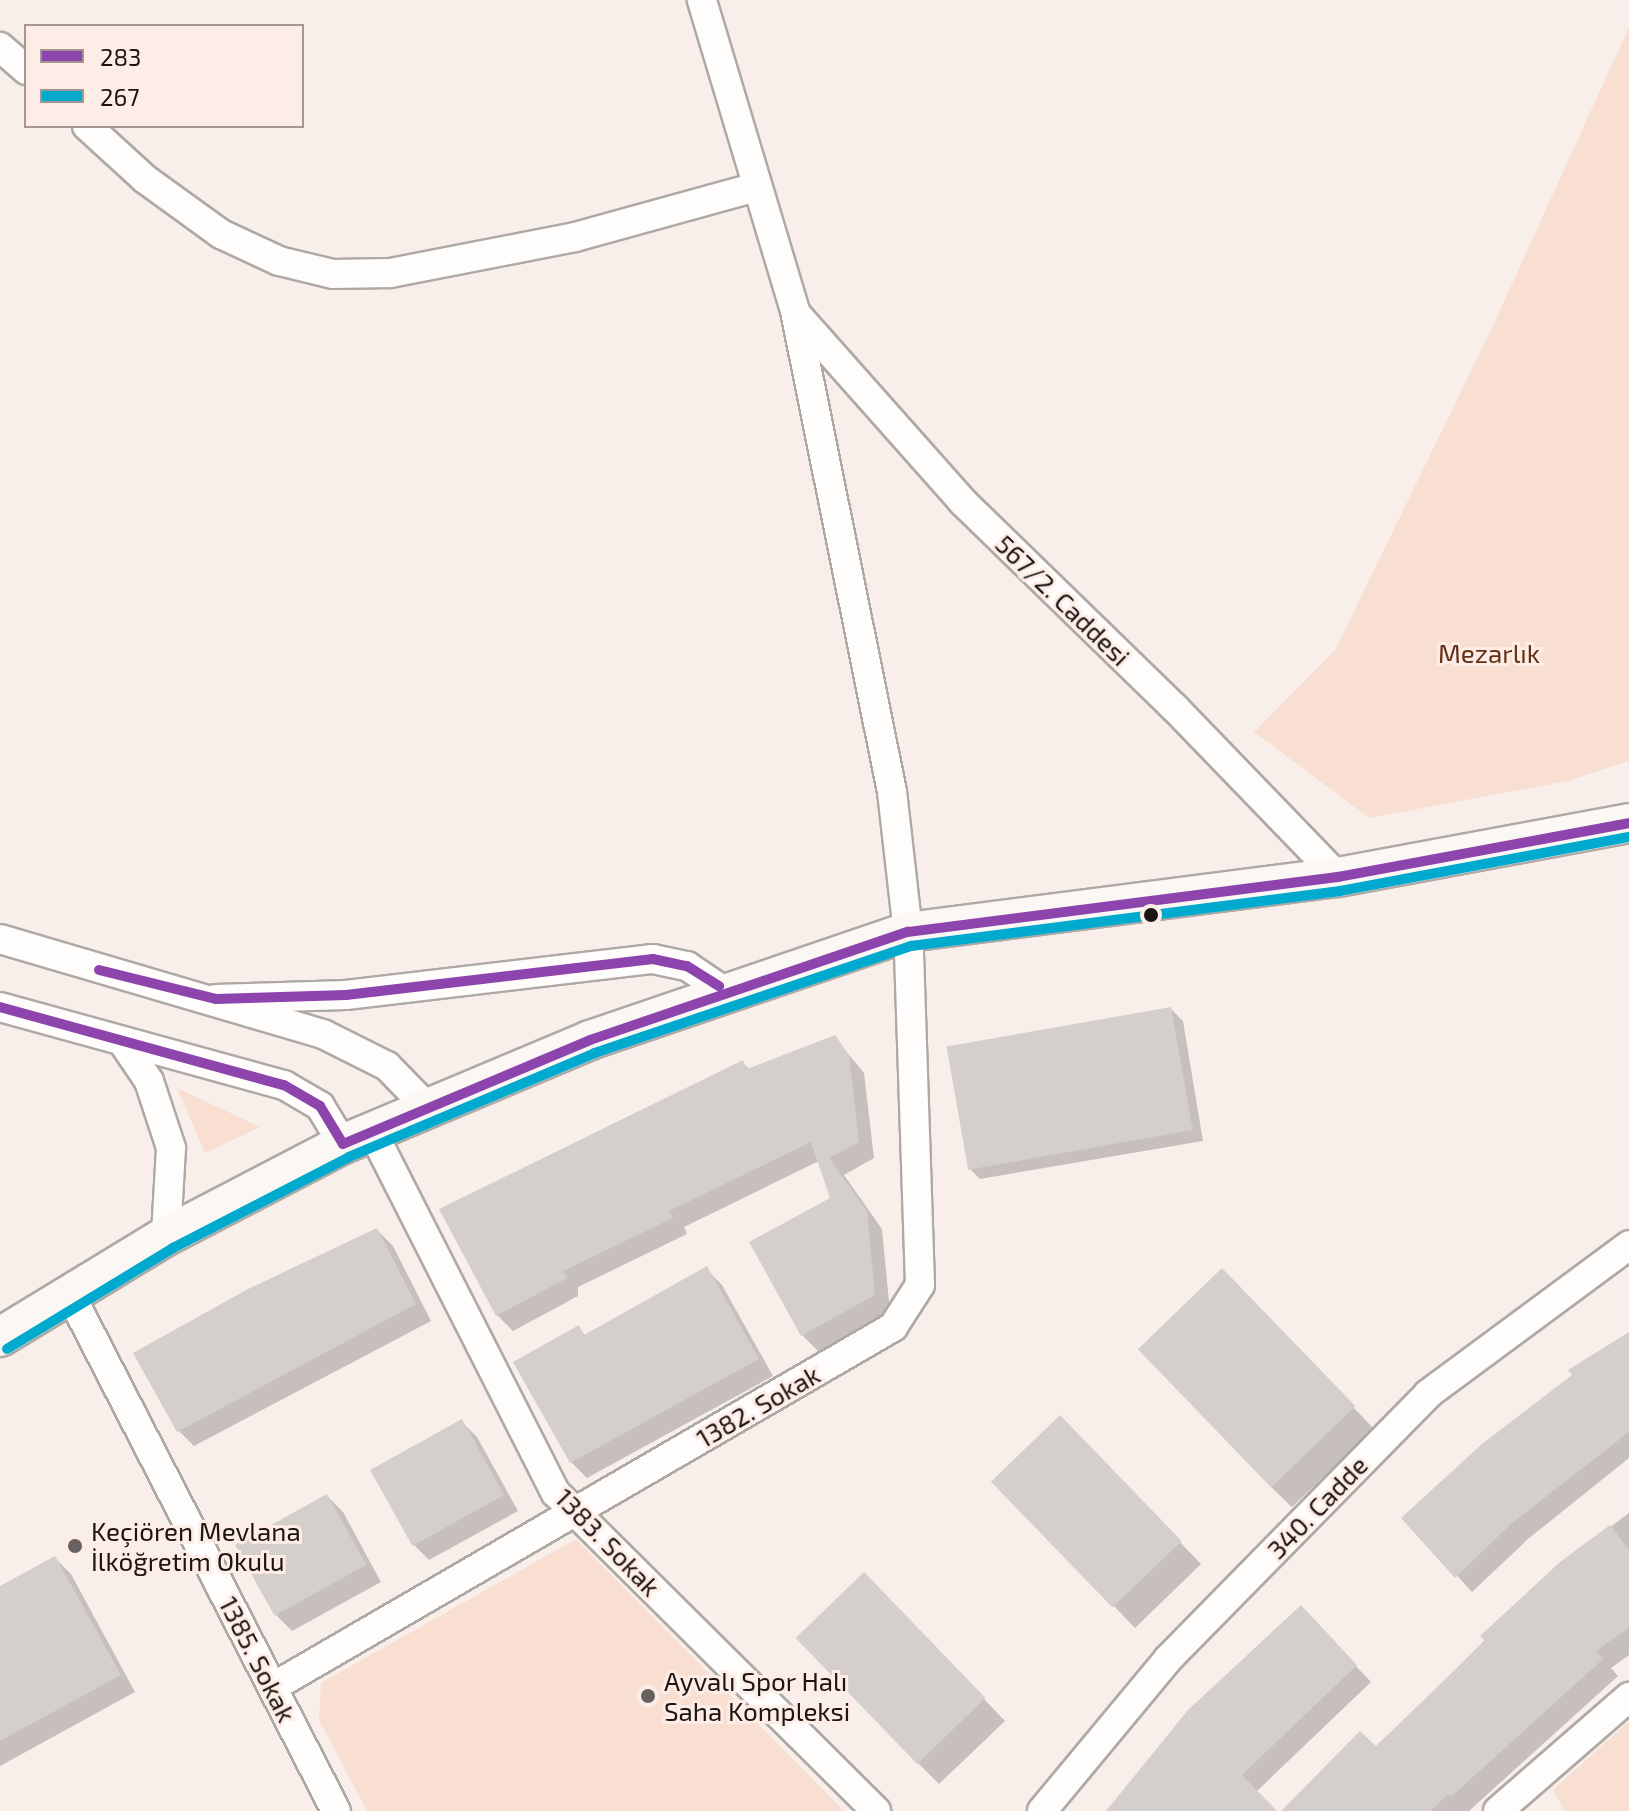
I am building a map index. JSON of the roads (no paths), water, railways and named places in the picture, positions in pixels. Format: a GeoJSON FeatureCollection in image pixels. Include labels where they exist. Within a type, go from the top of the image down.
{"type":"FeatureCollection","features":[{"type":"Feature","properties":{"kind":"main road"},"geometry":{"type":"LineString","coordinates":[[0,1337],[166,1236],[357,1138],[590,1040],[908,932],[1338,877],[1629,823]]}},
{"type":"Feature","properties":{"kind":"street","name":"1382. Sokak"},"geometry":{"type":"LineString","coordinates":[[273,1687],[893,1327],[920,1285],[908,932],[892,792],[796,314],[702,0]]}},
{"type":"Feature","properties":{"kind":"street"},"geometry":{"type":"LineString","coordinates":[[0,47],[24,68]]}},
{"type":"Feature","properties":{"kind":"street"},"geometry":{"type":"LineString","coordinates":[[89,128],[145,179],[221,234],[279,261],[333,274],[390,273],[575,237],[757,187]]}},
{"type":"Feature","properties":{"kind":"street","name":"567/2. Caddesi"},"geometry":{"type":"LineString","coordinates":[[796,314],[963,502],[1175,708],[1338,877]]}},
{"type":"Feature","properties":{"kind":"street"},"geometry":{"type":"LineString","coordinates":[[0,939],[216,999],[360,1050],[410,1086],[428,1108]]}},
{"type":"Feature","properties":{"kind":"street"},"geometry":{"type":"LineString","coordinates":[[216,999],[346,995],[653,959],[687,966],[727,993]]}},
{"type":"Feature","properties":{"kind":"street","name":"1383. Sokak"},"geometry":{"type":"LineString","coordinates":[[0,1007],[297,1090],[357,1138],[556,1493],[876,1811]]}},
{"type":"Feature","properties":{"kind":"street"},"geometry":{"type":"LineString","coordinates":[[122,1041],[149,1081],[166,1126],[172,1181],[166,1236]]}},
{"type":"Feature","properties":{"kind":"street","name":"340. Cadde"},"geometry":{"type":"LineString","coordinates":[[1042,1811],[1168,1659],[1428,1394],[1629,1245]]}},
{"type":"Feature","properties":{"kind":"street","name":"1385. Sokak"},"geometry":{"type":"LineString","coordinates":[[70,1294],[336,1811]]}},
{"type":"Feature","properties":{"kind":"street"},"geometry":{"type":"LineString","coordinates":[[1500,1810],[1629,1697]]}},
{"type":"Feature","properties":{"kind":"place","name":"Keçiören Mevlana İlköğretim Okulu"},"geometry":{"type":"Point","coordinates":[75,1546]}},
{"type":"Feature","properties":{"kind":"place","name":"Ayvalı Spor Halı Saha Kompleksi"},"geometry":{"type":"Point","coordinates":[648,1696]}},
{"type":"Feature","properties":{"kind":"park label","name":"Mezarlık"},"geometry":{"type":"Point","coordinates":[1489,653]}}]}
